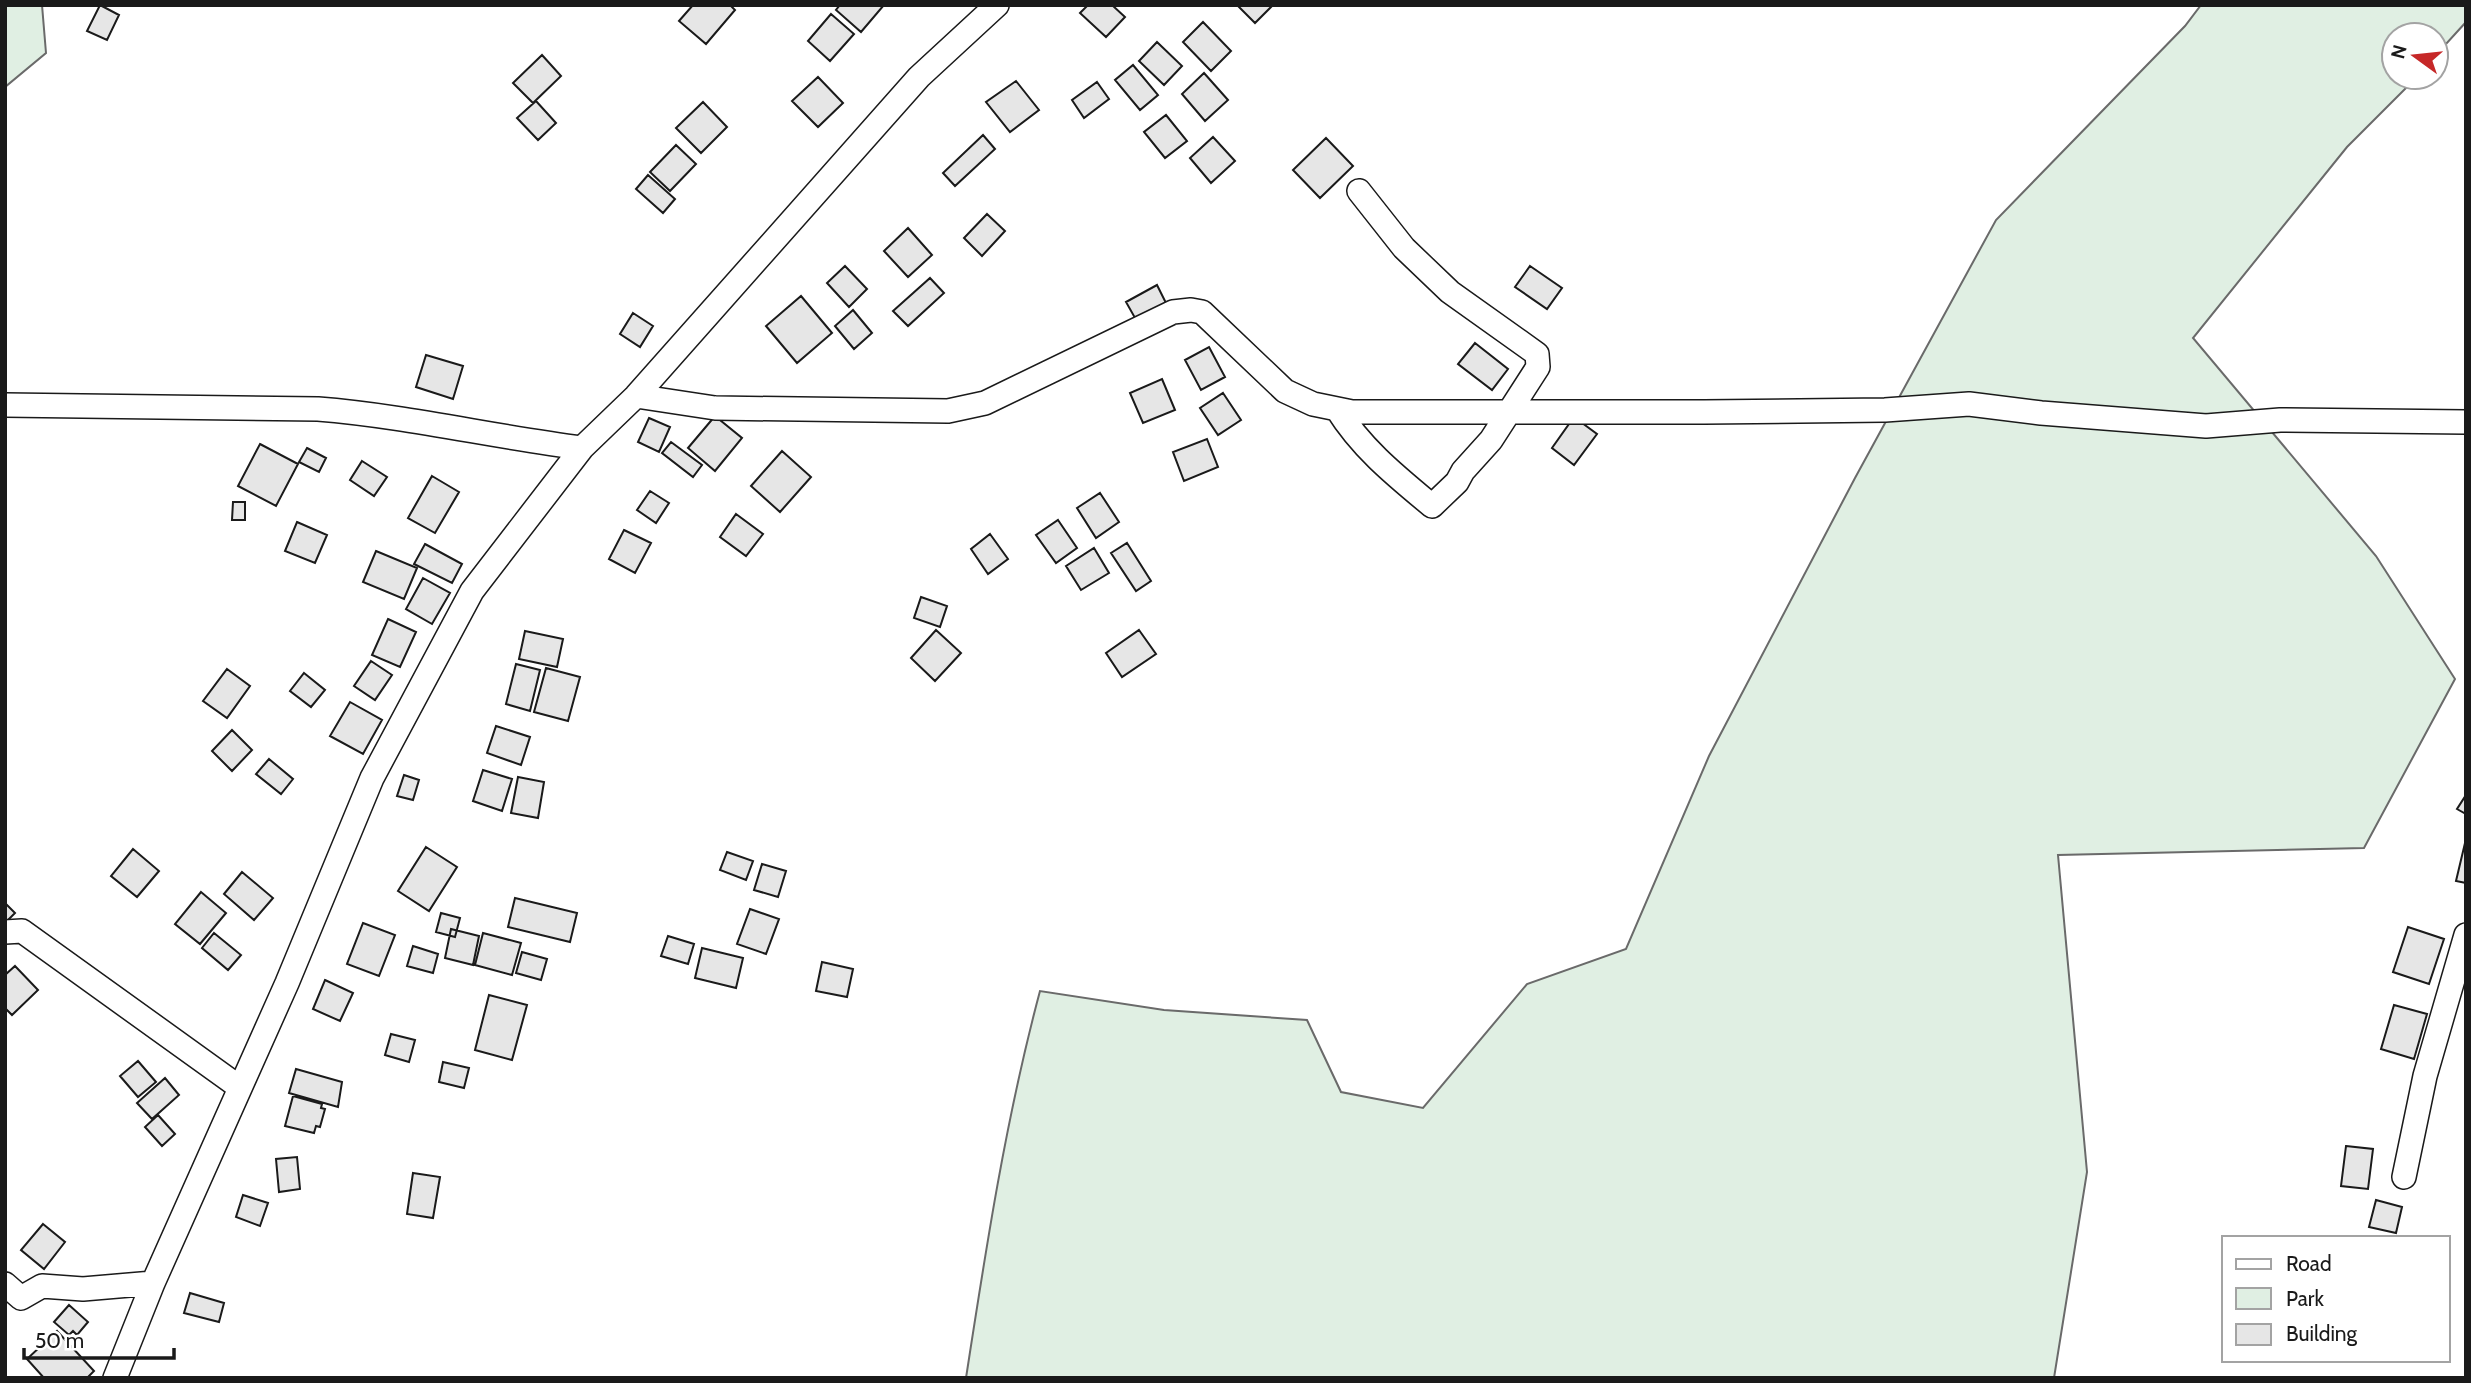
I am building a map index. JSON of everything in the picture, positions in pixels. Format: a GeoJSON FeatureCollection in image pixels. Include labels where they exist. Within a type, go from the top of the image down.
{"type":"FeatureCollection","features":[{"type":"Feature","properties":{"kind":"street"},"geometry":{"type":"LineString","coordinates":[[115,1378],[153,1283],[287,983],[372,778],[472,592],[582,448],[636,396],[919,77],[997,5]]}},
{"type":"Feature","properties":{"kind":"street"},"geometry":{"type":"LineString","coordinates":[[1338,409],[1353,435],[1373,456],[1432,506],[1457,482],[1462,471],[1491,440],[1507,412],[1534,378],[1538,367],[1536,354],[1450,292],[1404,248],[1359,191]]}},
{"type":"Feature","properties":{"kind":"street"},"geometry":{"type":"LineString","coordinates":[[636,396],[715,408],[948,411],[985,403],[1173,312],[1191,310],[1202,312],[1285,391],[1313,404],[1352,412],[1885,410],[1969,404],[2206,426],[2280,420],[2466,422]]}},
{"type":"Feature","properties":{"kind":"street"},"geometry":{"type":"LineString","coordinates":[[5,405],[318,409],[368,413],[463,432],[582,448]]}},
{"type":"Feature","properties":{"kind":"street"},"geometry":{"type":"LineString","coordinates":[[5,932],[22,931],[239,1087]]}},
{"type":"Feature","properties":{"kind":"street"},"geometry":{"type":"LineString","coordinates":[[2404,1177],[2426,1076],[2466,935]]}},
{"type":"Feature","properties":{"kind":"street"},"geometry":{"type":"LineString","coordinates":[[5,1284],[20,1298],[43,1286],[83,1289],[153,1283]]}},
{"type":"Feature","properties":{"kind":"green space"},"geometry":{"type":"Polygon","coordinates":[[[5,5],[42,5],[46,53],[5,87],[5,5]]]}},
{"type":"Feature","properties":{"kind":"green space"},"geometry":{"type":"Polygon","coordinates":[[[2201,5],[2466,5],[2466,22],[2450,40],[2450,21],[2380,21],[2380,91],[2403,91],[2347,147],[2193,338],[2376,556],[2455,679],[2364,848],[2058,855],[2087,1172],[2054,1378],[966,1378],[1007,1135],[1040,991],[1164,1010],[1307,1020],[1341,1092],[1423,1108],[1527,984],[1626,949],[1709,756],[1855,478],[1996,220],[2185,26],[2201,5]]]}},
{"type":"Feature","properties":{"kind":"building"},"geometry":{"type":"Polygon","coordinates":[[[100,5],[119,15],[107,40],[87,31],[100,5]]]}},
{"type":"Feature","properties":{"kind":"building"},"geometry":{"type":"Polygon","coordinates":[[[693,5],[730,5],[735,10],[706,44],[679,21],[693,5]]]}},
{"type":"Feature","properties":{"kind":"building"},"geometry":{"type":"Polygon","coordinates":[[[840,5],[884,5],[861,32],[836,10],[840,5]]]}},
{"type":"Feature","properties":{"kind":"building"},"geometry":{"type":"Polygon","coordinates":[[[1088,5],[1112,5],[1125,17],[1106,37],[1080,13],[1088,5]]]}},
{"type":"Feature","properties":{"kind":"building"},"geometry":{"type":"Polygon","coordinates":[[[1237,5],[1273,5],[1255,23],[1237,5]]]}},
{"type":"Feature","properties":{"kind":"building"},"geometry":{"type":"Polygon","coordinates":[[[831,14],[854,34],[830,61],[808,41],[831,14]]]}},
{"type":"Feature","properties":{"kind":"building"},"geometry":{"type":"Polygon","coordinates":[[[1203,22],[1231,51],[1211,71],[1183,42],[1203,22]]]}},
{"type":"Feature","properties":{"kind":"building"},"geometry":{"type":"Polygon","coordinates":[[[1157,42],[1182,66],[1164,85],[1139,61],[1157,42]]]}},
{"type":"Feature","properties":{"kind":"building"},"geometry":{"type":"Polygon","coordinates":[[[542,55],[561,76],[533,103],[513,83],[542,55]]]}},
{"type":"Feature","properties":{"kind":"building"},"geometry":{"type":"Polygon","coordinates":[[[1133,65],[1158,95],[1140,110],[1115,80],[1133,65]]]}},
{"type":"Feature","properties":{"kind":"building"},"geometry":{"type":"Polygon","coordinates":[[[1204,73],[1228,100],[1205,121],[1182,94],[1204,73]]]}},
{"type":"Feature","properties":{"kind":"building"},"geometry":{"type":"Polygon","coordinates":[[[818,77],[843,103],[818,127],[792,101],[818,77]]]}},
{"type":"Feature","properties":{"kind":"building"},"geometry":{"type":"Polygon","coordinates":[[[1016,81],[1039,110],[1010,132],[986,102],[1016,81]]]}},
{"type":"Feature","properties":{"kind":"building"},"geometry":{"type":"Polygon","coordinates":[[[1097,82],[1109,99],[1084,118],[1072,100],[1097,82]]]}},
{"type":"Feature","properties":{"kind":"building"},"geometry":{"type":"Polygon","coordinates":[[[536,101],[556,123],[538,140],[517,118],[536,101]]]}},
{"type":"Feature","properties":{"kind":"building"},"geometry":{"type":"Polygon","coordinates":[[[703,102],[727,127],[701,153],[676,128],[703,102]]]}},
{"type":"Feature","properties":{"kind":"building"},"geometry":{"type":"Polygon","coordinates":[[[1166,115],[1187,141],[1165,158],[1144,132],[1166,115]]]}},
{"type":"Feature","properties":{"kind":"building"},"geometry":{"type":"Polygon","coordinates":[[[983,135],[995,149],[955,186],[943,173],[983,135]]]}},
{"type":"Feature","properties":{"kind":"building"},"geometry":{"type":"Polygon","coordinates":[[[1213,137],[1235,161],[1211,183],[1190,158],[1213,137]]]}},
{"type":"Feature","properties":{"kind":"building"},"geometry":{"type":"Polygon","coordinates":[[[1326,138],[1353,166],[1320,198],[1293,170],[1326,138]]]}},
{"type":"Feature","properties":{"kind":"building"},"geometry":{"type":"Polygon","coordinates":[[[676,145],[696,164],[670,191],[650,172],[676,145]]]}},
{"type":"Feature","properties":{"kind":"building"},"geometry":{"type":"Polygon","coordinates":[[[648,175],[675,199],[663,213],[636,189],[648,175]]]}},
{"type":"Feature","properties":{"kind":"building"},"geometry":{"type":"Polygon","coordinates":[[[987,214],[1005,231],[982,256],[964,238],[987,214]]]}},
{"type":"Feature","properties":{"kind":"building"},"geometry":{"type":"Polygon","coordinates":[[[908,228],[932,255],[908,277],[884,251],[908,228]]]}},
{"type":"Feature","properties":{"kind":"building"},"geometry":{"type":"Polygon","coordinates":[[[845,266],[867,289],[849,307],[827,283],[845,266]]]}},
{"type":"Feature","properties":{"kind":"building"},"geometry":{"type":"Polygon","coordinates":[[[1530,266],[1562,288],[1547,309],[1515,287],[1530,266]]]}},
{"type":"Feature","properties":{"kind":"building"},"geometry":{"type":"Polygon","coordinates":[[[930,278],[944,293],[908,326],[893,311],[930,278]]]}},
{"type":"Feature","properties":{"kind":"building"},"geometry":{"type":"Polygon","coordinates":[[[1157,285],[1169,309],[1139,325],[1126,302],[1157,285]]]}},
{"type":"Feature","properties":{"kind":"building"},"geometry":{"type":"Polygon","coordinates":[[[801,296],[832,333],[797,363],[766,326],[801,296]]]}},
{"type":"Feature","properties":{"kind":"building"},"geometry":{"type":"Polygon","coordinates":[[[853,310],[872,333],[854,349],[835,326],[853,310]]]}},
{"type":"Feature","properties":{"kind":"building"},"geometry":{"type":"Polygon","coordinates":[[[633,313],[653,326],[640,347],[620,334],[633,313]]]}},
{"type":"Feature","properties":{"kind":"building"},"geometry":{"type":"Polygon","coordinates":[[[1475,343],[1508,369],[1492,390],[1458,364],[1475,343]]]}},
{"type":"Feature","properties":{"kind":"building"},"geometry":{"type":"Polygon","coordinates":[[[1209,347],[1225,377],[1201,390],[1185,360],[1209,347]]]}},
{"type":"Feature","properties":{"kind":"building"},"geometry":{"type":"Polygon","coordinates":[[[426,355],[463,366],[453,399],[416,387],[426,355]]]}},
{"type":"Feature","properties":{"kind":"building"},"geometry":{"type":"Polygon","coordinates":[[[1162,379],[1175,410],[1143,423],[1130,393],[1162,379]]]}},
{"type":"Feature","properties":{"kind":"building"},"geometry":{"type":"Polygon","coordinates":[[[1223,393],[1241,420],[1218,435],[1200,408],[1223,393]]]}},
{"type":"Feature","properties":{"kind":"building"},"geometry":{"type":"Polygon","coordinates":[[[715,416],[742,438],[715,471],[688,448],[715,416]]]}},
{"type":"Feature","properties":{"kind":"building"},"geometry":{"type":"Polygon","coordinates":[[[1574,417],[1597,434],[1574,465],[1552,448],[1574,417]]]}},
{"type":"Feature","properties":{"kind":"building"},"geometry":{"type":"Polygon","coordinates":[[[649,418],[670,427],[659,452],[638,442],[649,418]]]}},
{"type":"Feature","properties":{"kind":"building"},"geometry":{"type":"Polygon","coordinates":[[[1207,439],[1218,467],[1184,481],[1173,452],[1207,439]]]}},
{"type":"Feature","properties":{"kind":"building"},"geometry":{"type":"Polygon","coordinates":[[[671,442],[702,465],[693,477],[662,453],[671,442]]]}},
{"type":"Feature","properties":{"kind":"building"},"geometry":{"type":"Polygon","coordinates":[[[260,444],[298,464],[276,506],[238,486],[260,444]]]}},
{"type":"Feature","properties":{"kind":"building"},"geometry":{"type":"Polygon","coordinates":[[[307,448],[326,458],[319,472],[299,462],[307,448]]]}},
{"type":"Feature","properties":{"kind":"building"},"geometry":{"type":"Polygon","coordinates":[[[782,451],[811,477],[780,512],[751,486],[782,451]]]}},
{"type":"Feature","properties":{"kind":"building"},"geometry":{"type":"Polygon","coordinates":[[[362,461],[387,477],[374,496],[350,480],[362,461]]]}},
{"type":"Feature","properties":{"kind":"building"},"geometry":{"type":"Polygon","coordinates":[[[432,476],[459,492],[435,533],[408,518],[432,476]]]}},
{"type":"Feature","properties":{"kind":"building"},"geometry":{"type":"Polygon","coordinates":[[[650,491],[669,503],[656,523],[637,510],[650,491]]]}},
{"type":"Feature","properties":{"kind":"building"},"geometry":{"type":"Polygon","coordinates":[[[1100,493],[1119,522],[1096,538],[1077,508],[1100,493]]]}},
{"type":"Feature","properties":{"kind":"building"},"geometry":{"type":"Polygon","coordinates":[[[233,502],[245,502],[245,520],[232,520],[233,502]]]}},
{"type":"Feature","properties":{"kind":"building"},"geometry":{"type":"Polygon","coordinates":[[[736,514],[763,534],[746,556],[720,537],[736,514]]]}},
{"type":"Feature","properties":{"kind":"building"},"geometry":{"type":"Polygon","coordinates":[[[1058,520],[1077,548],[1056,563],[1036,535],[1058,520]]]}},
{"type":"Feature","properties":{"kind":"building"},"geometry":{"type":"Polygon","coordinates":[[[297,522],[327,535],[315,563],[285,551],[297,522]]]}},
{"type":"Feature","properties":{"kind":"building"},"geometry":{"type":"Polygon","coordinates":[[[624,530],[651,543],[635,573],[609,559],[624,530]]]}},
{"type":"Feature","properties":{"kind":"building"},"geometry":{"type":"Polygon","coordinates":[[[990,534],[1008,559],[988,574],[971,549],[990,534]]]}},
{"type":"Feature","properties":{"kind":"building"},"geometry":{"type":"Polygon","coordinates":[[[1127,543],[1151,581],[1136,591],[1111,553],[1127,543]]]}},
{"type":"Feature","properties":{"kind":"building"},"geometry":{"type":"Polygon","coordinates":[[[425,544],[462,564],[452,583],[414,564],[425,544]]]}},
{"type":"Feature","properties":{"kind":"building"},"geometry":{"type":"Polygon","coordinates":[[[1094,548],[1109,573],[1081,590],[1066,566],[1094,548]]]}},
{"type":"Feature","properties":{"kind":"building"},"geometry":{"type":"Polygon","coordinates":[[[376,551],[417,568],[404,599],[363,582],[376,551]]]}},
{"type":"Feature","properties":{"kind":"building"},"geometry":{"type":"Polygon","coordinates":[[[423,578],[450,593],[432,624],[406,609],[423,578]]]}},
{"type":"Feature","properties":{"kind":"building"},"geometry":{"type":"Polygon","coordinates":[[[921,597],[947,606],[940,627],[914,618],[921,597]]]}},
{"type":"Feature","properties":{"kind":"building"},"geometry":{"type":"Polygon","coordinates":[[[388,619],[416,632],[400,667],[372,655],[388,619]]]}},
{"type":"Feature","properties":{"kind":"building"},"geometry":{"type":"Polygon","coordinates":[[[936,630],[961,653],[935,681],[911,658],[936,630]]]}},
{"type":"Feature","properties":{"kind":"building"},"geometry":{"type":"Polygon","coordinates":[[[1139,630],[1156,654],[1122,677],[1106,653],[1139,630]]]}},
{"type":"Feature","properties":{"kind":"building"},"geometry":{"type":"Polygon","coordinates":[[[525,631],[563,639],[557,667],[519,659],[525,631]]]}},
{"type":"Feature","properties":{"kind":"building"},"geometry":{"type":"Polygon","coordinates":[[[371,661],[392,675],[375,700],[354,686],[371,661]]]}},
{"type":"Feature","properties":{"kind":"building"},"geometry":{"type":"Polygon","coordinates":[[[516,664],[540,670],[530,711],[506,704],[516,664]]]}},
{"type":"Feature","properties":{"kind":"building"},"geometry":{"type":"Polygon","coordinates":[[[546,668],[580,677],[568,721],[534,712],[546,668]]]}},
{"type":"Feature","properties":{"kind":"building"},"geometry":{"type":"Polygon","coordinates":[[[227,669],[250,686],[227,718],[203,701],[227,669]]]}},
{"type":"Feature","properties":{"kind":"building"},"geometry":{"type":"Polygon","coordinates":[[[304,673],[325,690],[311,707],[290,691],[304,673]]]}},
{"type":"Feature","properties":{"kind":"building"},"geometry":{"type":"Polygon","coordinates":[[[350,702],[382,720],[363,754],[330,736],[350,702]]]}},
{"type":"Feature","properties":{"kind":"building"},"geometry":{"type":"Polygon","coordinates":[[[496,726],[530,737],[521,765],[487,753],[496,726]]]}},
{"type":"Feature","properties":{"kind":"building"},"geometry":{"type":"Polygon","coordinates":[[[232,730],[252,750],[232,771],[212,751],[232,730]]]}},
{"type":"Feature","properties":{"kind":"building"},"geometry":{"type":"Polygon","coordinates":[[[269,759],[293,779],[281,794],[256,774],[269,759]]]}},
{"type":"Feature","properties":{"kind":"building"},"geometry":{"type":"Polygon","coordinates":[[[483,770],[512,779],[502,811],[473,801],[483,770]]]}},
{"type":"Feature","properties":{"kind":"building"},"geometry":{"type":"Polygon","coordinates":[[[404,775],[419,780],[413,800],[397,796],[404,775]]]}},
{"type":"Feature","properties":{"kind":"building"},"geometry":{"type":"Polygon","coordinates":[[[518,777],[544,782],[538,818],[511,813],[518,777]]]}},
{"type":"Feature","properties":{"kind":"building"},"geometry":{"type":"Polygon","coordinates":[[[2466,795],[2466,814],[2457,809],[2466,795]]]}},
{"type":"Feature","properties":{"kind":"building"},"geometry":{"type":"Polygon","coordinates":[[[2466,843],[2466,883],[2456,881],[2466,843]]]}},
{"type":"Feature","properties":{"kind":"building"},"geometry":{"type":"Polygon","coordinates":[[[426,847],[457,867],[429,911],[398,891],[426,847]]]}},
{"type":"Feature","properties":{"kind":"building"},"geometry":{"type":"Polygon","coordinates":[[[133,849],[159,871],[137,897],[111,876],[133,849]]]}},
{"type":"Feature","properties":{"kind":"building"},"geometry":{"type":"Polygon","coordinates":[[[727,852],[753,861],[746,880],[720,870],[727,852]]]}},
{"type":"Feature","properties":{"kind":"building"},"geometry":{"type":"Polygon","coordinates":[[[762,864],[786,871],[778,897],[754,890],[762,864]]]}},
{"type":"Feature","properties":{"kind":"building"},"geometry":{"type":"Polygon","coordinates":[[[242,872],[273,898],[254,920],[224,894],[242,872]]]}},
{"type":"Feature","properties":{"kind":"building"},"geometry":{"type":"Polygon","coordinates":[[[201,892],[226,913],[200,944],[175,924],[201,892]]]}},
{"type":"Feature","properties":{"kind":"building"},"geometry":{"type":"Polygon","coordinates":[[[515,898],[577,913],[570,942],[508,927],[515,898]]]}},
{"type":"Feature","properties":{"kind":"building"},"geometry":{"type":"Polygon","coordinates":[[[5,903],[15,913],[5,923],[5,903]]]}},
{"type":"Feature","properties":{"kind":"building"},"geometry":{"type":"Polygon","coordinates":[[[750,909],[779,919],[766,954],[737,944],[750,909]]]}},
{"type":"Feature","properties":{"kind":"building"},"geometry":{"type":"Polygon","coordinates":[[[441,913],[460,918],[455,937],[436,932],[441,913]]]}},
{"type":"Feature","properties":{"kind":"building"},"geometry":{"type":"Polygon","coordinates":[[[363,923],[395,935],[379,976],[347,964],[363,923]]]}},
{"type":"Feature","properties":{"kind":"building"},"geometry":{"type":"Polygon","coordinates":[[[2408,927],[2444,939],[2429,984],[2393,972],[2408,927]]]}},
{"type":"Feature","properties":{"kind":"building"},"geometry":{"type":"Polygon","coordinates":[[[451,929],[479,936],[473,965],[445,958],[451,929]]]}},
{"type":"Feature","properties":{"kind":"building"},"geometry":{"type":"Polygon","coordinates":[[[214,933],[241,955],[228,970],[202,948],[214,933]]]}},
{"type":"Feature","properties":{"kind":"building"},"geometry":{"type":"Polygon","coordinates":[[[483,933],[521,943],[512,975],[475,965],[483,933]]]}},
{"type":"Feature","properties":{"kind":"building"},"geometry":{"type":"Polygon","coordinates":[[[668,936],[694,944],[688,964],[661,956],[668,936]]]}},
{"type":"Feature","properties":{"kind":"building"},"geometry":{"type":"Polygon","coordinates":[[[413,946],[438,954],[433,973],[407,966],[413,946]]]}},
{"type":"Feature","properties":{"kind":"building"},"geometry":{"type":"Polygon","coordinates":[[[702,948],[743,958],[736,988],[695,978],[702,948]]]}},
{"type":"Feature","properties":{"kind":"building"},"geometry":{"type":"Polygon","coordinates":[[[522,952],[547,959],[541,980],[516,973],[522,952]]]}},
{"type":"Feature","properties":{"kind":"building"},"geometry":{"type":"Polygon","coordinates":[[[822,962],[853,969],[847,997],[816,991],[822,962]]]}},
{"type":"Feature","properties":{"kind":"building"},"geometry":{"type":"Polygon","coordinates":[[[15,966],[38,990],[12,1015],[5,1008],[5,975],[15,966]]]}},
{"type":"Feature","properties":{"kind":"building"},"geometry":{"type":"Polygon","coordinates":[[[325,980],[353,993],[340,1021],[313,1009],[325,980]]]}},
{"type":"Feature","properties":{"kind":"building"},"geometry":{"type":"Polygon","coordinates":[[[489,995],[527,1005],[512,1060],[475,1050],[489,995]]]}},
{"type":"Feature","properties":{"kind":"building"},"geometry":{"type":"Polygon","coordinates":[[[2394,1005],[2427,1014],[2414,1059],[2381,1049],[2394,1005]]]}},
{"type":"Feature","properties":{"kind":"building"},"geometry":{"type":"Polygon","coordinates":[[[391,1034],[415,1040],[409,1062],[385,1055],[391,1034]]]}},
{"type":"Feature","properties":{"kind":"building"},"geometry":{"type":"Polygon","coordinates":[[[138,1061],[156,1082],[138,1097],[120,1076],[138,1061]]]}},
{"type":"Feature","properties":{"kind":"building"},"geometry":{"type":"Polygon","coordinates":[[[443,1062],[469,1068],[464,1088],[439,1082],[443,1062]]]}},
{"type":"Feature","properties":{"kind":"building"},"geometry":{"type":"Polygon","coordinates":[[[296,1069],[342,1082],[338,1107],[289,1093],[296,1069]]]}},
{"type":"Feature","properties":{"kind":"building"},"geometry":{"type":"Polygon","coordinates":[[[165,1078],[179,1095],[152,1119],[137,1103],[165,1078]]]}},
{"type":"Feature","properties":{"kind":"building"},"geometry":{"type":"Polygon","coordinates":[[[293,1096],[322,1104],[321,1108],[325,1109],[320,1127],[316,1126],[314,1133],[285,1126],[293,1096]]]}},
{"type":"Feature","properties":{"kind":"building"},"geometry":{"type":"Polygon","coordinates":[[[158,1115],[175,1134],[162,1146],[145,1127],[158,1115]]]}},
{"type":"Feature","properties":{"kind":"building"},"geometry":{"type":"Polygon","coordinates":[[[2346,1146],[2373,1149],[2368,1189],[2341,1186],[2346,1146]]]}},
{"type":"Feature","properties":{"kind":"building"},"geometry":{"type":"Polygon","coordinates":[[[297,1157],[300,1189],[279,1192],[276,1159],[297,1157]]]}},
{"type":"Feature","properties":{"kind":"building"},"geometry":{"type":"Polygon","coordinates":[[[413,1173],[440,1177],[433,1218],[407,1214],[413,1173]]]}},
{"type":"Feature","properties":{"kind":"building"},"geometry":{"type":"Polygon","coordinates":[[[243,1195],[268,1203],[260,1226],[236,1217],[243,1195]]]}},
{"type":"Feature","properties":{"kind":"building"},"geometry":{"type":"Polygon","coordinates":[[[2376,1200],[2402,1207],[2396,1233],[2369,1227],[2376,1200]]]}},
{"type":"Feature","properties":{"kind":"building"},"geometry":{"type":"Polygon","coordinates":[[[43,1224],[65,1242],[44,1269],[21,1250],[43,1224]]]}},
{"type":"Feature","properties":{"kind":"building"},"geometry":{"type":"Polygon","coordinates":[[[190,1293],[224,1303],[219,1322],[184,1313],[190,1293]]]}},
{"type":"Feature","properties":{"kind":"building"},"geometry":{"type":"Polygon","coordinates":[[[69,1305],[88,1322],[77,1335],[73,1331],[69,1335],[54,1322],[69,1305]]]}},
{"type":"Feature","properties":{"kind":"building"},"geometry":{"type":"Polygon","coordinates":[[[57,1331],[94,1371],[87,1378],[44,1378],[27,1359],[57,1331]]]}}]}
